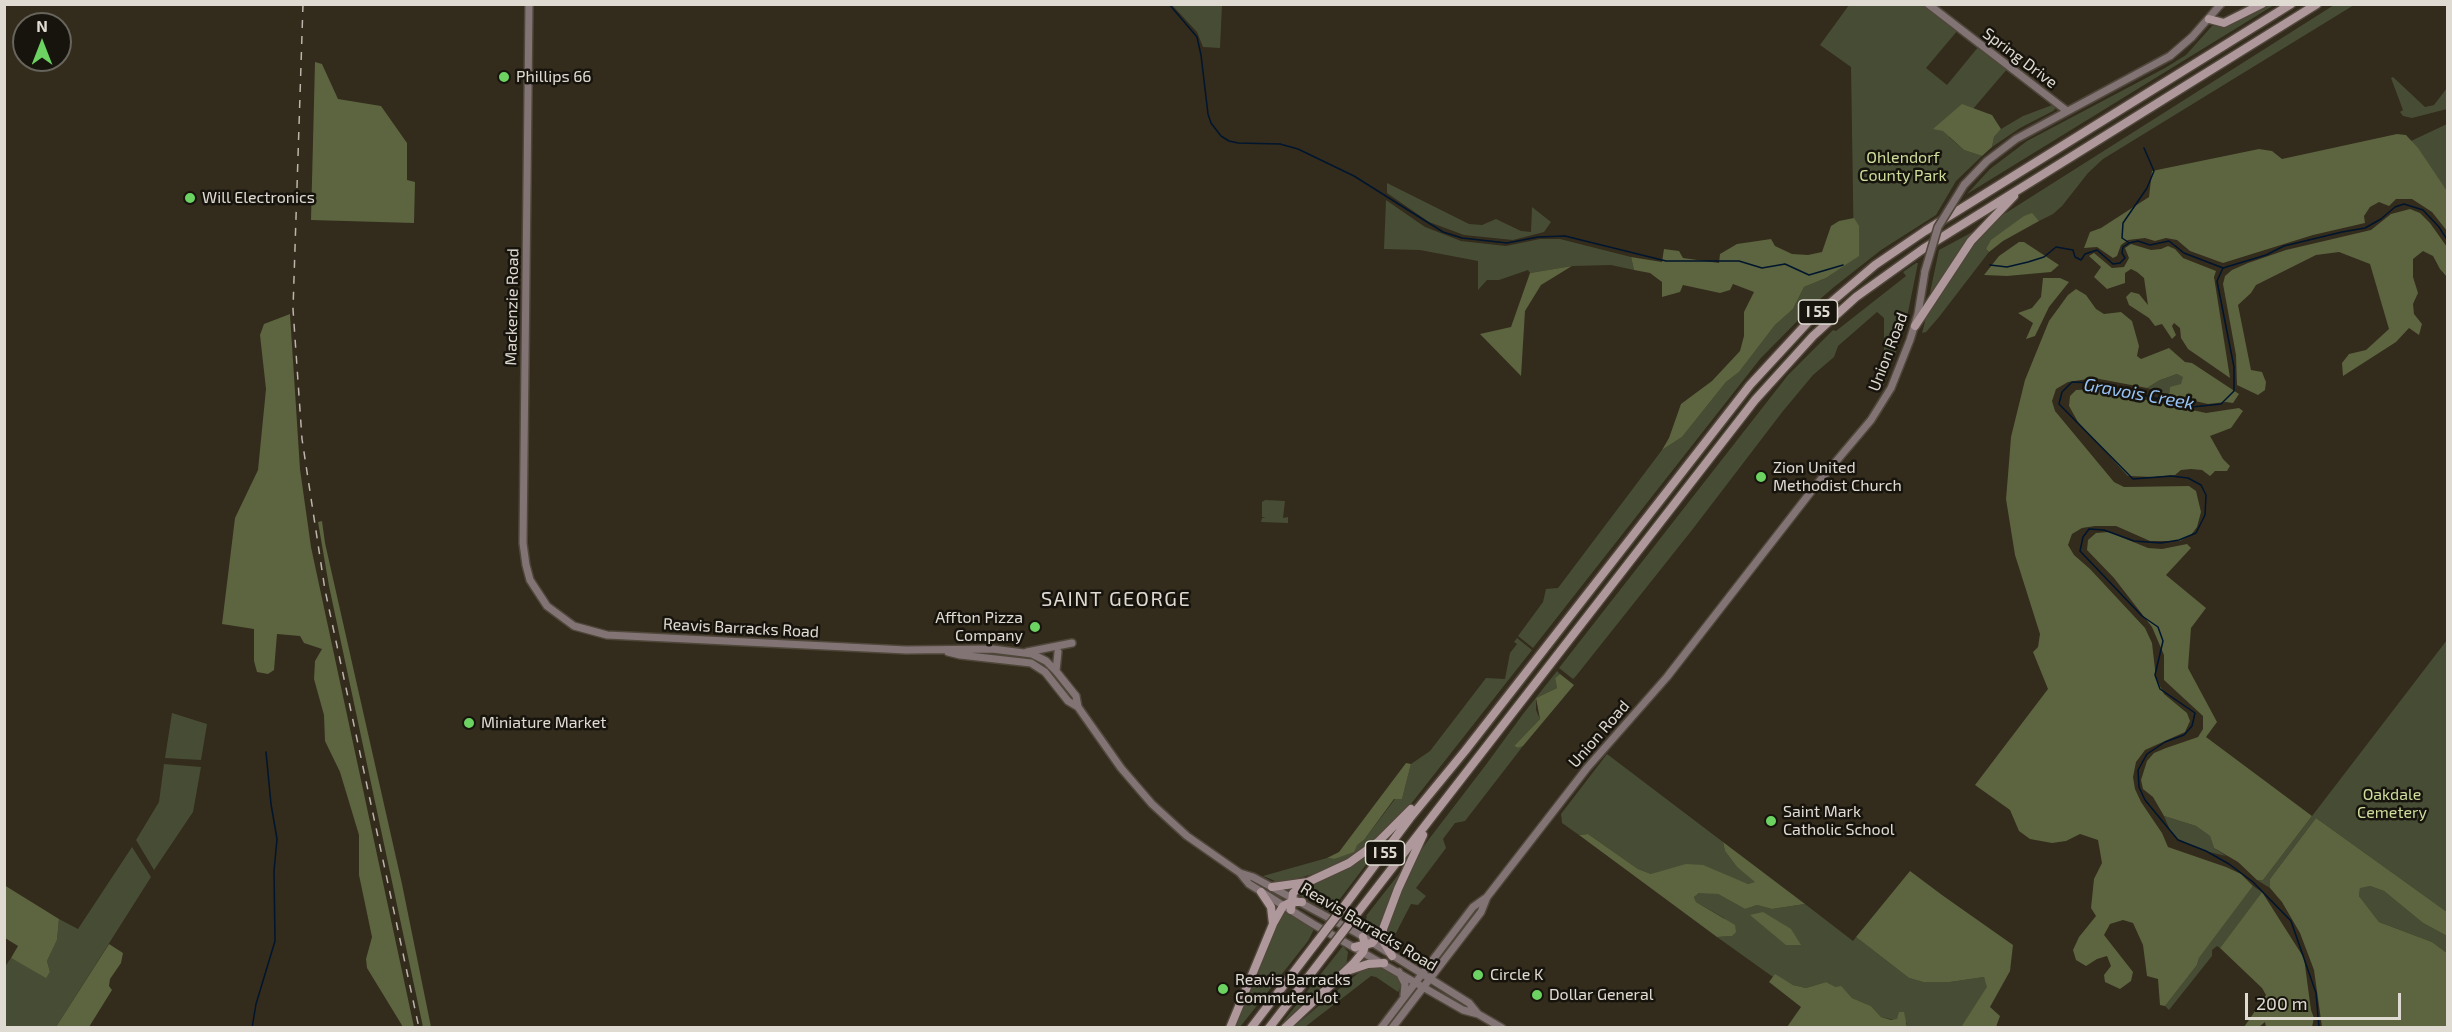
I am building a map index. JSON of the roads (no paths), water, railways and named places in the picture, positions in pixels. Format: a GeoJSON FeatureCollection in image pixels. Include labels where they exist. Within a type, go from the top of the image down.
{"type":"FeatureCollection","features":[{"type":"Feature","properties":{"kind":"highway"},"geometry":{"type":"LineString","coordinates":[[2209,19],[2224,22],[2262,4]]}},
{"type":"Feature","properties":{"kind":"highway","name":"I 55"},"geometry":{"type":"LineString","coordinates":[[1251,1028],[1427,796],[1465,751],[1750,385],[1795,334],[1830,301],[1875,265],[1924,231],[2290,4]]}},
{"type":"Feature","properties":{"kind":"highway","name":"I 55"},"geometry":{"type":"LineString","coordinates":[[1269,1028],[1749,408],[1793,356],[1834,316],[1879,279],[1923,249],[2317,4]]}},
{"type":"Feature","properties":{"kind":"highway"},"geometry":{"type":"LineString","coordinates":[[1915,326],[1971,241],[2025,186]]}},
{"type":"Feature","properties":{"kind":"highway"},"geometry":{"type":"LineString","coordinates":[[1230,1028],[1273,924],[1289,904],[1296,889],[1337,870],[1362,855],[1427,796]]}},
{"type":"Feature","properties":{"kind":"highway"},"geometry":{"type":"LineString","coordinates":[[1392,956],[1383,941],[1383,929],[1398,889],[1431,818]]}},
{"type":"Feature","properties":{"kind":"highway"},"geometry":{"type":"LineString","coordinates":[[1272,887],[1308,882]]}},
{"type":"Feature","properties":{"kind":"highway"},"geometry":{"type":"LineString","coordinates":[[1261,892],[1271,907],[1273,924]]}},
{"type":"Feature","properties":{"kind":"highway"},"geometry":{"type":"LineString","coordinates":[[1289,904],[1302,902]]}},
{"type":"Feature","properties":{"kind":"highway"},"geometry":{"type":"LineString","coordinates":[[1285,1028],[1347,971],[1364,945],[1383,929]]}},
{"type":"Feature","properties":{"kind":"highway"},"geometry":{"type":"LineString","coordinates":[[1347,971],[1368,964],[1384,963]]}},
{"type":"Feature","properties":{"kind":"main road","name":"Spring Drive"},"geometry":{"type":"LineString","coordinates":[[1928,4],[2067,111]]}},
{"type":"Feature","properties":{"kind":"main road","name":"Union Road"},"geometry":{"type":"LineString","coordinates":[[1392,1028],[1481,912],[1487,897],[1587,768],[1667,677],[1810,492],[1871,420],[1891,388],[1915,326],[1925,271],[1938,227],[1964,185],[2003,148],[2164,60],[2184,44],[2221,4]]}},
{"type":"Feature","properties":{"kind":"main road","name":"Mackenzie Road"},"geometry":{"type":"LineString","coordinates":[[530,6],[523,543],[528,573],[533,586],[545,604]]}},
{"type":"Feature","properties":{"kind":"main road","name":"Reavis Barracks Road"},"geometry":{"type":"LineString","coordinates":[[545,604],[568,623],[600,634],[944,651],[960,648],[1026,652],[1046,661],[1056,671],[1076,696],[1078,707]]}},
{"type":"Feature","properties":{"kind":"main road"},"geometry":{"type":"LineString","coordinates":[[1026,652],[1072,643]]}},
{"type":"Feature","properties":{"kind":"main road","name":"Reavis Barracks Road"},"geometry":{"type":"LineString","coordinates":[[944,651],[960,656],[1030,663],[1045,672],[1068,700],[1078,707],[1116,761],[1152,804],[1202,848],[1240,873],[1249,884],[1261,892],[1289,904],[1364,945],[1392,956],[1469,1003],[1478,1014]]}},
{"type":"Feature","properties":{"kind":"main road"},"geometry":{"type":"LineString","coordinates":[[1056,671],[1058,652]]}},
{"type":"Feature","properties":{"kind":"main road","name":"Reavis Barracks Road"},"geometry":{"type":"LineString","coordinates":[[1240,873],[1254,877],[1272,887],[1289,904]]}},
{"type":"Feature","properties":{"kind":"main road","name":"Union Road"},"geometry":{"type":"LineString","coordinates":[[1381,1028],[1473,907],[1487,897]]}},
{"type":"Feature","properties":{"kind":"main road","name":"Reavis Barracks Road"},"geometry":{"type":"LineString","coordinates":[[1302,902],[1364,945],[1384,963],[1463,1010],[1478,1014],[1502,1028]]}},
{"type":"Feature","properties":{"kind":"main road"},"geometry":{"type":"LineString","coordinates":[[1399,972],[1405,984],[1404,996]]}},
{"type":"Feature","properties":{"kind":"waterway"},"geometry":{"type":"LineString","coordinates":[[1169,4],[1197,37],[1208,114],[1211,123],[1221,136],[1238,143],[1280,144],[1298,149],[1354,176],[1443,232],[1462,238],[1507,243],[1538,237],[1565,236],[1666,261],[1739,261],[1762,268],[1785,264],[1809,275],[1843,265]]}},
{"type":"Feature","properties":{"kind":"waterway"},"geometry":{"type":"LineString","coordinates":[[2128,242],[2122,238],[2123,223],[2147,188],[2154,171],[2144,148]]}},
{"type":"Feature","properties":{"kind":"waterway","name":"Gravois Creek"},"geometry":{"type":"LineString","coordinates":[[2319,1028],[2316,993],[2291,921],[2253,882],[2229,864],[2206,851],[2178,840],[2145,800],[2139,787],[2138,770],[2147,754],[2165,742],[2184,735],[2192,726],[2195,713],[2160,689],[2155,675],[2163,641],[2158,627],[2142,616],[2080,551],[2083,537],[2089,529],[2104,530],[2134,541],[2161,543],[2179,540],[2196,533],[2205,515],[2206,495],[2201,485],[2188,478],[2171,476],[2133,479],[2059,404],[2062,392],[2072,382],[2093,383],[2192,407],[2221,404],[2234,391],[2234,367],[2217,281],[2223,268],[2266,255],[2284,246],[2365,228],[2381,219],[2395,207],[2404,204],[2423,210],[2448,241]]}},
{"type":"Feature","properties":{"kind":"waterway"},"geometry":{"type":"LineString","coordinates":[[1990,265],[2007,267],[2028,262],[2044,257],[2056,247],[2073,250],[2075,257],[2081,260],[2085,254],[2097,250],[2113,264],[2120,263],[2125,258],[2122,253],[2123,247],[2129,243],[2138,241],[2150,245],[2169,241],[2184,253],[2223,268]]}},
{"type":"Feature","properties":{"kind":"waterway"},"geometry":{"type":"LineString","coordinates":[[252,1028],[256,1004],[275,941],[274,871],[277,839],[266,752]]}},
{"type":"Feature","properties":{"kind":"railway"},"geometry":{"type":"LineString","coordinates":[[303,4],[293,309],[302,439],[325,590],[419,1028]]}},
{"type":"Feature","properties":{"kind":"place","name":"Phillips 66"},"geometry":{"type":"Point","coordinates":[504,77]}},
{"type":"Feature","properties":{"kind":"place","name":"Will Electronics"},"geometry":{"type":"Point","coordinates":[190,198]}},
{"type":"Feature","properties":{"kind":"place","name":"Zion United Methodist Church"},"geometry":{"type":"Point","coordinates":[1761,477]}},
{"type":"Feature","properties":{"kind":"place","name":"Affton Pizza Company"},"geometry":{"type":"Point","coordinates":[1035,627]}},
{"type":"Feature","properties":{"kind":"place","name":"Miniature Market"},"geometry":{"type":"Point","coordinates":[469,723]}},
{"type":"Feature","properties":{"kind":"place","name":"Saint Mark Catholic School"},"geometry":{"type":"Point","coordinates":[1771,821]}},
{"type":"Feature","properties":{"kind":"place","name":"Circle K"},"geometry":{"type":"Point","coordinates":[1478,975]}},
{"type":"Feature","properties":{"kind":"place","name":"Reavis Barracks Commuter Lot"},"geometry":{"type":"Point","coordinates":[1223,989]}},
{"type":"Feature","properties":{"kind":"place","name":"Dollar General"},"geometry":{"type":"Point","coordinates":[1537,995]}},
{"type":"Feature","properties":{"kind":"district","name":"SAINT GEORGE"},"geometry":{"type":"Point","coordinates":[1116,599]}},
{"type":"Feature","properties":{"kind":"park label","name":"Ohlendorf County Park"},"geometry":{"type":"Point","coordinates":[1903,167]}},
{"type":"Feature","properties":{"kind":"park label","name":"Oakdale Cemetery"},"geometry":{"type":"Point","coordinates":[2392,804]}}]}
